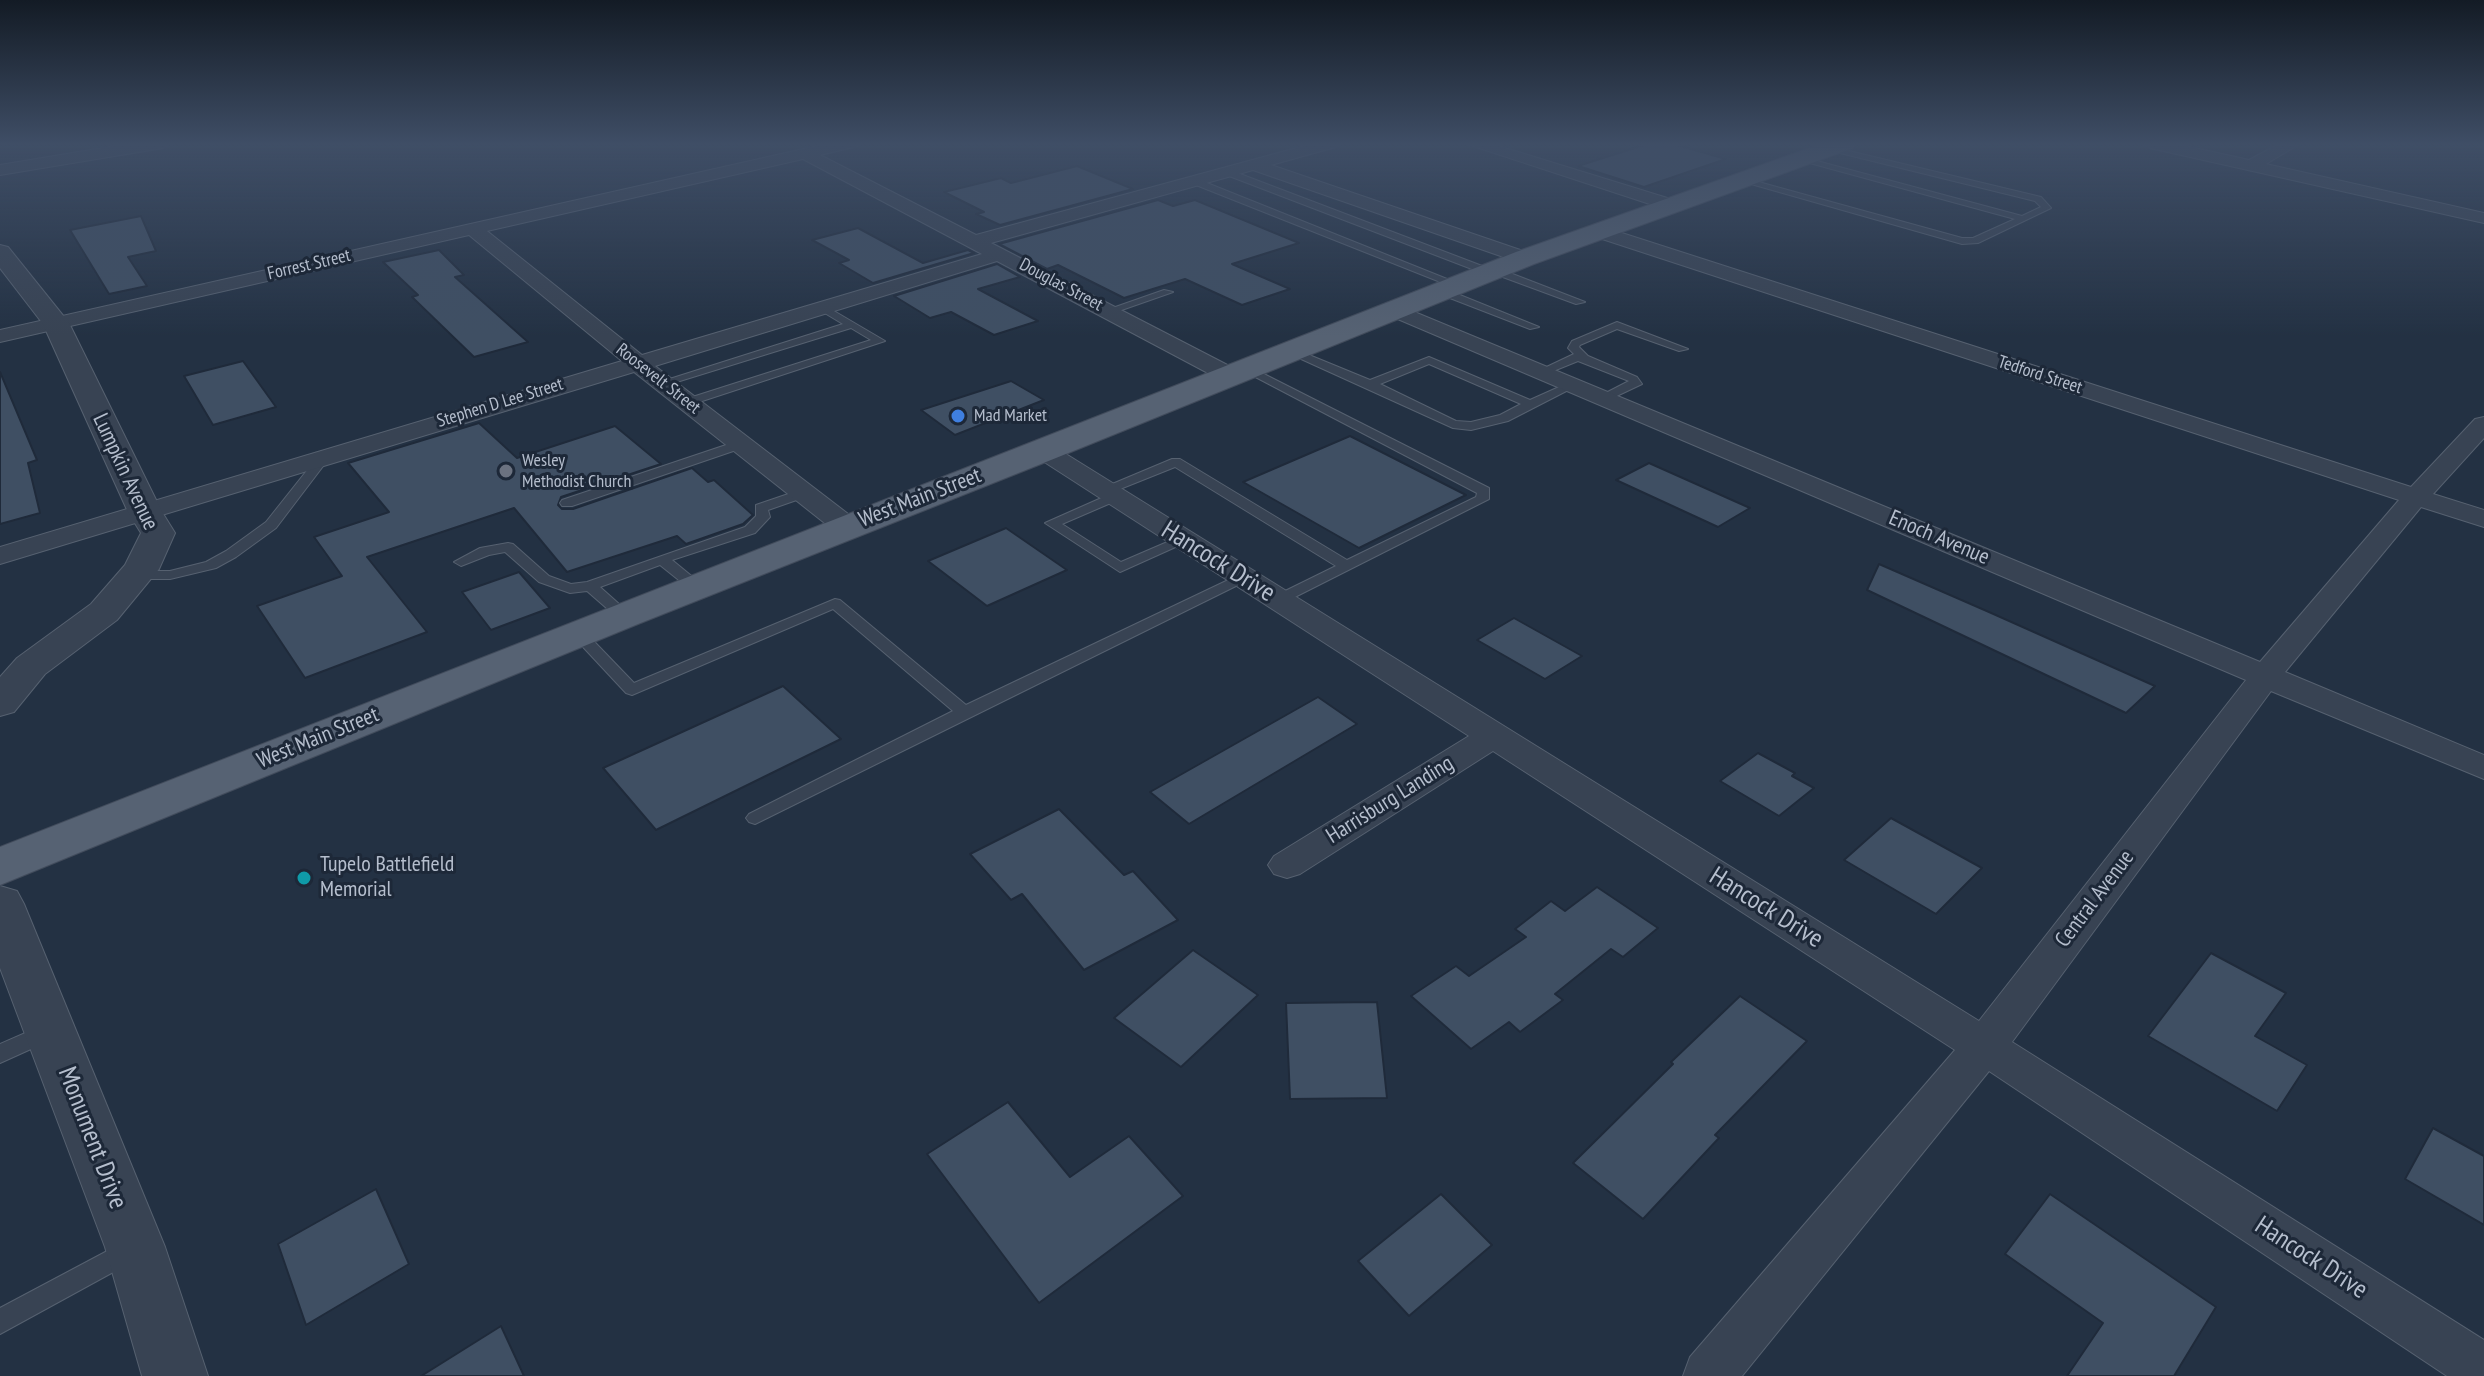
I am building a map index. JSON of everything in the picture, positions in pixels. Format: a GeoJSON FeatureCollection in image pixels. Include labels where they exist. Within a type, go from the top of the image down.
{"type":"FeatureCollection","features":[{"type":"Feature","properties":{"kind":"main road","name":"West Main Street"},"geometry":{"type":"LineString","coordinates":[[0,867],[846,526],[1044,451],[1491,271],[1665,207]]}},
{"type":"Feature","properties":{"kind":"street","name":"Forrest Street"},"geometry":{"type":"LineString","coordinates":[[0,336],[564,207]]}},
{"type":"Feature","properties":{"kind":"street","name":"Douglas Street"},"geometry":{"type":"LineString","coordinates":[[911,207],[1109,311],[1240,372]]}},
{"type":"Feature","properties":{"kind":"street"},"geometry":{"type":"LineString","coordinates":[[977,241],[1099,207]]}},
{"type":"Feature","properties":{"kind":"street"},"geometry":{"type":"LineString","coordinates":[[1378,207],[1525,258]]}},
{"type":"Feature","properties":{"kind":"street"},"geometry":{"type":"LineString","coordinates":[[2438,207],[2483,217]]}},
{"type":"Feature","properties":{"kind":"street","name":"Roosevelt Street"},"geometry":{"type":"LineString","coordinates":[[472,228],[636,362],[846,526]]}},
{"type":"Feature","properties":{"kind":"street","name":"Tedford Street"},"geometry":{"type":"LineString","coordinates":[[1597,231],[2484,519]]}},
{"type":"Feature","properties":{"kind":"street","name":"Lumpkin Avenue"},"geometry":{"type":"LineString","coordinates":[[0,252],[56,323],[145,512],[158,533],[136,575],[104,612],[31,666],[0,703]]}},
{"type":"Feature","properties":{"kind":"street","name":"Stephen D Lee Street"},"geometry":{"type":"LineString","coordinates":[[0,556],[1001,254]]}},
{"type":"Feature","properties":{"kind":"street","name":"Enoch Avenue"},"geometry":{"type":"LineString","coordinates":[[1393,310],[2484,768]]}},
{"type":"Feature","properties":{"kind":"street","name":"Central Avenue"},"geometry":{"type":"LineString","coordinates":[[1709,1376],[1984,1046],[2266,675],[2416,497],[2484,424]]}},
{"type":"Feature","properties":{"kind":"street","name":"Hancock Drive"},"geometry":{"type":"LineString","coordinates":[[1044,451],[1984,1046],[2484,1370]]}},
{"type":"Feature","properties":{"kind":"street","name":"Harrisburg Landing"},"geometry":{"type":"LineString","coordinates":[[1287,865],[1493,736]]}},
{"type":"Feature","properties":{"kind":"street","name":"Monument Drive"},"geometry":{"type":"LineString","coordinates":[[0,904],[135,1247],[175,1376]]}},
{"type":"Feature","properties":{"kind":"lane"},"geometry":{"type":"LineString","coordinates":[[1256,207],[1534,327]]}},
{"type":"Feature","properties":{"kind":"lane"},"geometry":{"type":"LineString","coordinates":[[1321,207],[1580,302]]}},
{"type":"Feature","properties":{"kind":"lane"},"geometry":{"type":"LineString","coordinates":[[1840,207],[1962,241],[1975,241],[2046,207]]}},
{"type":"Feature","properties":{"kind":"lane"},"geometry":{"type":"LineString","coordinates":[[1979,207],[2023,219]]}},
{"type":"Feature","properties":{"kind":"lane"},"geometry":{"type":"LineString","coordinates":[[1109,311],[1168,292]]}},
{"type":"Feature","properties":{"kind":"lane"},"geometry":{"type":"LineString","coordinates":[[687,402],[880,341],[822,307]]}},
{"type":"Feature","properties":{"kind":"lane"},"geometry":{"type":"LineString","coordinates":[[663,383],[851,325]]}},
{"type":"Feature","properties":{"kind":"lane"},"geometry":{"type":"LineString","coordinates":[[1584,358],[1573,348],[1576,343],[1617,325],[1683,349]]}},
{"type":"Feature","properties":{"kind":"lane"},"geometry":{"type":"LineString","coordinates":[[1292,351],[1453,424],[1471,426],[1504,418],[1572,385]]}},
{"type":"Feature","properties":{"kind":"lane"},"geometry":{"type":"LineString","coordinates":[[1542,372],[1577,357],[1633,379],[1636,384],[1604,398]]}},
{"type":"Feature","properties":{"kind":"lane"},"geometry":{"type":"LineString","coordinates":[[1370,384],[1429,360],[1530,404]]}},
{"type":"Feature","properties":{"kind":"lane"},"geometry":{"type":"LineString","coordinates":[[1240,372],[1484,491],[1482,499],[1278,600]]}},
{"type":"Feature","properties":{"kind":"lane"},"geometry":{"type":"LineString","coordinates":[[567,503],[741,444]]}},
{"type":"Feature","properties":{"kind":"lane"},"geometry":{"type":"LineString","coordinates":[[136,575],[170,575],[211,565],[231,554],[271,525],[324,457]]}},
{"type":"Feature","properties":{"kind":"lane"},"geometry":{"type":"LineString","coordinates":[[1184,540],[1120,568],[1052,523],[1176,462],[1347,566]]}},
{"type":"Feature","properties":{"kind":"lane"},"geometry":{"type":"LineString","coordinates":[[461,562],[485,551],[508,547],[544,579],[570,589],[590,586],[750,530],[763,517],[761,508],[803,493]]}},
{"type":"Feature","properties":{"kind":"lane"},"geometry":{"type":"LineString","coordinates":[[662,559],[695,586]]}},
{"type":"Feature","properties":{"kind":"lane"},"geometry":{"type":"LineString","coordinates":[[755,818],[964,712],[1243,577]]}},
{"type":"Feature","properties":{"kind":"lane"},"geometry":{"type":"LineString","coordinates":[[590,586],[623,615]]}},
{"type":"Feature","properties":{"kind":"lane"},"geometry":{"type":"LineString","coordinates":[[578,633],[632,690],[835,603],[964,712]]}},
{"type":"Feature","properties":{"kind":"lane"},"geometry":{"type":"LineString","coordinates":[[0,1054],[50,1031]]}},
{"type":"Feature","properties":{"kind":"lane"},"geometry":{"type":"LineString","coordinates":[[0,1322],[135,1247]]}},
{"type":"Feature","properties":{"kind":"building"},"geometry":{"type":"Polygon","coordinates":[[[974,207],[1066,207],[1000,225],[976,214],[984,212],[974,207]]]}},
{"type":"Feature","properties":{"kind":"building"},"geometry":{"type":"Polygon","coordinates":[[[1132,207],[1212,207],[1299,243],[1232,264],[1290,289],[1242,305],[1185,279],[1124,298],[1058,265],[1047,269],[999,244],[1132,207]]]}},
{"type":"Feature","properties":{"kind":"building"},"geometry":{"type":"Polygon","coordinates":[[[141,216],[156,251],[128,257],[147,286],[109,294],[70,230],[141,216]]]}},
{"type":"Feature","properties":{"kind":"building"},"geometry":{"type":"Polygon","coordinates":[[[858,228],[923,263],[968,250],[974,253],[873,283],[839,263],[849,260],[812,240],[858,228]]]}},
{"type":"Feature","properties":{"kind":"building"},"geometry":{"type":"Polygon","coordinates":[[[439,250],[464,275],[455,277],[528,342],[474,357],[412,297],[418,295],[383,262],[439,250]]]}},
{"type":"Feature","properties":{"kind":"building"},"geometry":{"type":"Polygon","coordinates":[[[997,264],[1020,277],[978,289],[1038,321],[994,335],[951,312],[930,318],[894,296],[997,264]]]}},
{"type":"Feature","properties":{"kind":"building"},"geometry":{"type":"Polygon","coordinates":[[[243,361],[276,407],[213,425],[184,376],[243,361]]]}},
{"type":"Feature","properties":{"kind":"building"},"geometry":{"type":"Polygon","coordinates":[[[0,372],[37,460],[28,463],[40,513],[0,524],[0,372]]]}},
{"type":"Feature","properties":{"kind":"building"},"geometry":{"type":"Polygon","coordinates":[[[1011,381],[1044,400],[955,435],[921,410],[1011,381]]]}},
{"type":"Feature","properties":{"kind":"building"},"geometry":{"type":"Polygon","coordinates":[[[479,423],[517,458],[615,426],[661,464],[561,497],[558,505],[562,509],[573,509],[692,468],[708,482],[714,480],[753,515],[743,524],[686,544],[677,536],[567,572],[514,508],[367,557],[427,632],[305,678],[257,606],[342,576],[314,537],[389,512],[348,463],[479,423]]]}},
{"type":"Feature","properties":{"kind":"building"},"geometry":{"type":"Polygon","coordinates":[[[1350,436],[1466,495],[1359,548],[1243,482],[1350,436]]]}},
{"type":"Feature","properties":{"kind":"building"},"geometry":{"type":"Polygon","coordinates":[[[1649,463],[1750,508],[1718,527],[1616,480],[1649,463]]]}},
{"type":"Feature","properties":{"kind":"building"},"geometry":{"type":"Polygon","coordinates":[[[1006,528],[1067,570],[987,606],[928,561],[1006,528]]]}},
{"type":"Feature","properties":{"kind":"building"},"geometry":{"type":"Polygon","coordinates":[[[1879,564],[2155,686],[2126,713],[1867,590],[1879,564]]]}},
{"type":"Feature","properties":{"kind":"building"},"geometry":{"type":"Polygon","coordinates":[[[519,572],[550,608],[491,630],[462,592],[519,572]]]}},
{"type":"Feature","properties":{"kind":"building"},"geometry":{"type":"Polygon","coordinates":[[[1514,618],[1582,656],[1545,679],[1477,640],[1514,618]]]}},
{"type":"Feature","properties":{"kind":"building"},"geometry":{"type":"Polygon","coordinates":[[[783,686],[841,739],[656,830],[603,768],[783,686]]]}},
{"type":"Feature","properties":{"kind":"building"},"geometry":{"type":"Polygon","coordinates":[[[1318,697],[1357,724],[1189,824],[1150,792],[1318,697]]]}},
{"type":"Feature","properties":{"kind":"building"},"geometry":{"type":"Polygon","coordinates":[[[1758,753],[1795,773],[1792,776],[1814,788],[1779,816],[1720,781],[1758,753]]]}},
{"type":"Feature","properties":{"kind":"building"},"geometry":{"type":"Polygon","coordinates":[[[1059,809],[1124,875],[1133,871],[1178,920],[1084,970],[1022,894],[1011,900],[970,854],[1059,809]]]}},
{"type":"Feature","properties":{"kind":"building"},"geometry":{"type":"Polygon","coordinates":[[[1891,818],[1982,868],[1936,914],[1844,860],[1891,818]]]}},
{"type":"Feature","properties":{"kind":"building"},"geometry":{"type":"Polygon","coordinates":[[[1597,887],[1658,928],[1623,957],[1611,949],[1555,994],[1563,1000],[1520,1032],[1509,1022],[1471,1049],[1411,996],[1456,966],[1469,976],[1526,937],[1515,929],[1551,901],[1565,911],[1597,887]]]}},
{"type":"Feature","properties":{"kind":"building"},"geometry":{"type":"Polygon","coordinates":[[[1193,950],[1258,995],[1181,1067],[1114,1018],[1193,950]]]}},
{"type":"Feature","properties":{"kind":"building"},"geometry":{"type":"Polygon","coordinates":[[[2211,953],[2286,993],[2255,1036],[2307,1065],[2277,1111],[2148,1036],[2211,953]]]}},
{"type":"Feature","properties":{"kind":"building"},"geometry":{"type":"Polygon","coordinates":[[[1740,996],[1807,1041],[1715,1135],[1719,1138],[1643,1219],[1573,1163],[1740,996]]]}},
{"type":"Feature","properties":{"kind":"building"},"geometry":{"type":"Polygon","coordinates":[[[1377,1002],[1387,1098],[1290,1099],[1286,1003],[1377,1002]]]}},
{"type":"Feature","properties":{"kind":"building"},"geometry":{"type":"Polygon","coordinates":[[[1008,1102],[1070,1177],[1129,1136],[1183,1196],[1039,1303],[927,1154],[1008,1102]]]}},
{"type":"Feature","properties":{"kind":"building"},"geometry":{"type":"Polygon","coordinates":[[[2433,1128],[2484,1156],[2484,1225],[2405,1179],[2433,1128]]]}},
{"type":"Feature","properties":{"kind":"building"},"geometry":{"type":"Polygon","coordinates":[[[376,1189],[409,1264],[306,1325],[278,1244],[376,1189]]]}},
{"type":"Feature","properties":{"kind":"building"},"geometry":{"type":"Polygon","coordinates":[[[1441,1194],[1492,1245],[1409,1316],[1358,1261],[1441,1194]]]}},
{"type":"Feature","properties":{"kind":"building"},"geometry":{"type":"Polygon","coordinates":[[[2050,1194],[2216,1307],[2174,1376],[2067,1376],[2103,1323],[2005,1254],[2050,1194]]]}},
{"type":"Feature","properties":{"kind":"building"},"geometry":{"type":"Polygon","coordinates":[[[501,1326],[524,1376],[421,1376],[501,1326]]]}},
{"type":"Feature","properties":{"kind":"place","name":"Mad Market"},"geometry":{"type":"Point","coordinates":[958,416]}},
{"type":"Feature","properties":{"kind":"place","name":"Wesley Methodist Church"},"geometry":{"type":"Point","coordinates":[506,471]}},
{"type":"Feature","properties":{"kind":"place","name":"Tupelo Battlefield Memorial"},"geometry":{"type":"Point","coordinates":[304,878]}}]}
